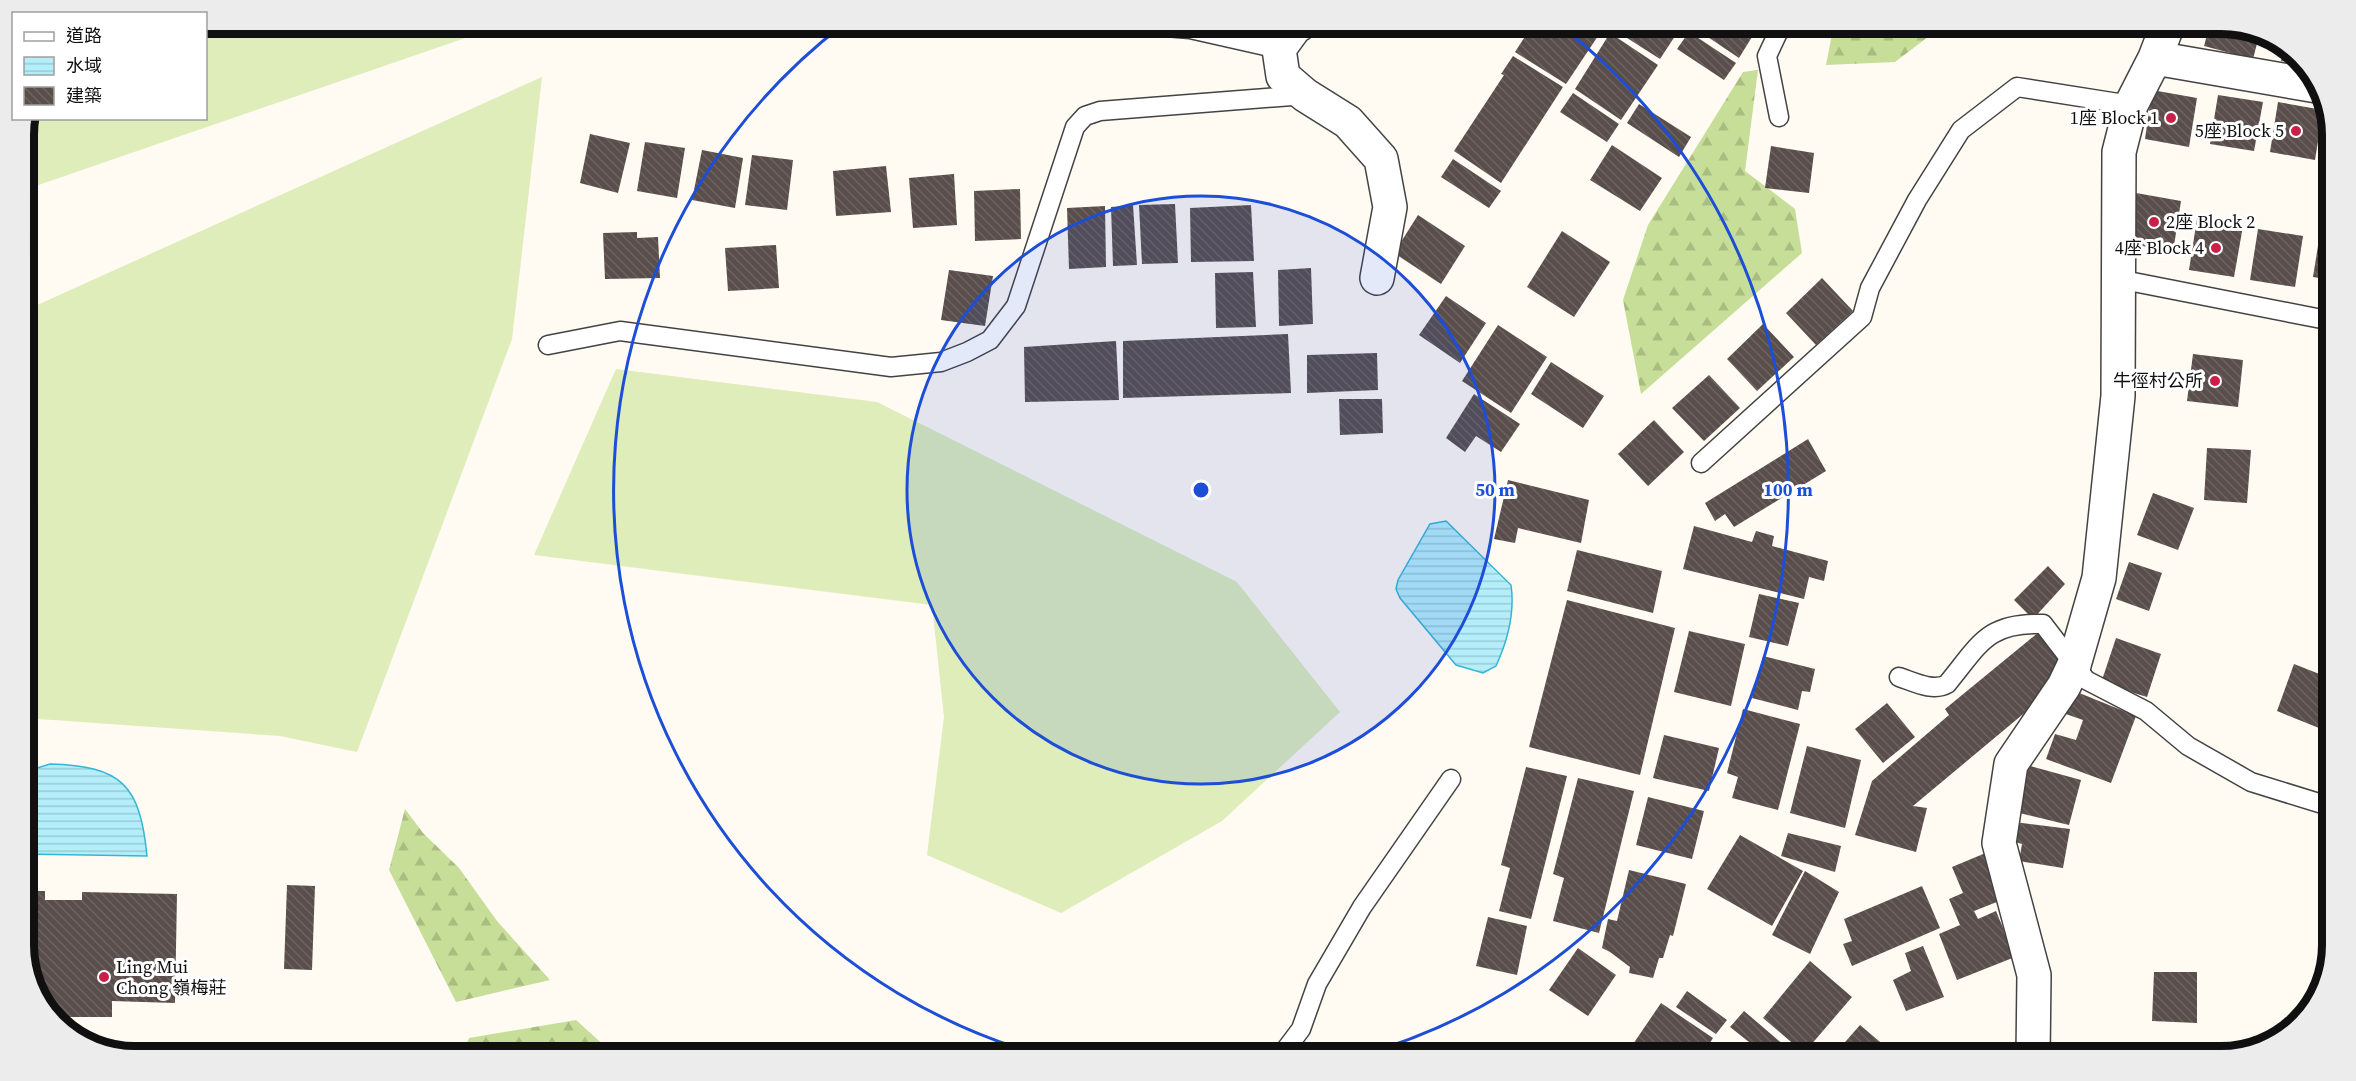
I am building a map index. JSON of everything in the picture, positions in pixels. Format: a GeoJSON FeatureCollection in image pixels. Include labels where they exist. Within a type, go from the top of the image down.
{"type":"FeatureCollection","features":[{"type":"Feature","properties":{"kind":"street"},"geometry":{"type":"LineString","coordinates":[[1290,34],[1279,49],[1283,76],[1305,95],[1348,123],[1382,159],[1390,207],[1377,278]]}},
{"type":"Feature","properties":{"kind":"street"},"geometry":{"type":"LineString","coordinates":[[2033,1046],[2034,975],[1999,843],[2011,764],[2064,686],[2074,665],[2099,578],[2118,396],[2119,152],[2131,105],[2155,58],[2164,34]]}},
{"type":"Feature","properties":{"kind":"street"},"geometry":{"type":"LineString","coordinates":[[2155,58],[2308,84]]}},
{"type":"Feature","properties":{"kind":"lane"},"geometry":{"type":"LineString","coordinates":[[1212,34],[1279,49]]}},
{"type":"Feature","properties":{"kind":"lane"},"geometry":{"type":"LineString","coordinates":[[1777,34],[1767,56],[1779,117]]}},
{"type":"Feature","properties":{"kind":"lane"},"geometry":{"type":"LineString","coordinates":[[1701,463],[1862,317],[1870,288],[1911,210],[1961,130],[2017,87],[2131,105]]}},
{"type":"Feature","properties":{"kind":"lane"},"geometry":{"type":"LineString","coordinates":[[548,345],[620,331],[891,367],[941,362],[990,340],[1016,306],[1075,127],[1085,116],[1100,111],[1305,95]]}},
{"type":"Feature","properties":{"kind":"lane"},"geometry":{"type":"LineString","coordinates":[[2118,279],[2321,319]]}},
{"type":"Feature","properties":{"kind":"lane"},"geometry":{"type":"LineString","coordinates":[[1899,677],[1940,688],[1947,684],[1981,643],[1995,632],[2006,626],[2025,623],[2043,624],[2086,680],[2146,711],[2188,746],[2251,782],[2322,804]]}},
{"type":"Feature","properties":{"kind":"lane"},"geometry":{"type":"LineString","coordinates":[[1288,1046],[1301,1029],[1317,984],[1362,906],[1451,780]]}},
{"type":"Feature","properties":{"kind":"green space"},"geometry":{"type":"Polygon","coordinates":[[[207,34],[477,34],[35,186],[36,120],[207,120],[207,34]]]}},
{"type":"Feature","properties":{"kind":"green space"},"geometry":{"type":"Polygon","coordinates":[[[1832,34],[1932,34],[1895,62],[1826,65],[1832,34]]]}},
{"type":"Feature","properties":{"kind":"green space"},"geometry":{"type":"Polygon","coordinates":[[[1758,70],[1745,171],[1795,209],[1802,253],[1641,394],[1623,300],[1648,225],[1743,72],[1758,70]]]}},
{"type":"Feature","properties":{"kind":"green space"},"geometry":{"type":"Polygon","coordinates":[[[542,77],[512,339],[357,752],[280,736],[35,719],[35,306],[542,77]]]}},
{"type":"Feature","properties":{"kind":"green space"},"geometry":{"type":"Polygon","coordinates":[[[616,369],[877,402],[1237,582],[1340,712],[1222,821],[1061,913],[927,855],[944,717],[932,605],[534,555],[616,369]]]}},
{"type":"Feature","properties":{"kind":"green space"},"geometry":{"type":"Polygon","coordinates":[[[405,809],[423,833],[459,868],[497,921],[550,980],[456,1002],[389,870],[405,809]]]}},
{"type":"Feature","properties":{"kind":"green space"},"geometry":{"type":"Polygon","coordinates":[[[576,1020],[605,1046],[466,1046],[469,1038],[576,1020]]]}},
{"type":"Feature","properties":{"kind":"water"},"geometry":{"type":"Polygon","coordinates":[[[1446,521],[1511,585],[1510,626],[1504,646],[1496,666],[1483,673],[1456,665],[1400,598],[1396,589],[1398,580],[1430,524],[1446,521]]]}},
{"type":"Feature","properties":{"kind":"water"},"geometry":{"type":"Polygon","coordinates":[[[50,764],[95,769],[123,784],[132,796],[139,812],[147,856],[35,854],[35,769],[50,764]]]}},
{"type":"Feature","properties":{"kind":"building"},"geometry":{"type":"Polygon","coordinates":[[[1527,34],[1599,34],[1566,84],[1515,52],[1527,34]]]}},
{"type":"Feature","properties":{"kind":"building"},"geometry":{"type":"Polygon","coordinates":[[[1609,34],[1658,65],[1621,120],[1575,89],[1609,34]]]}},
{"type":"Feature","properties":{"kind":"building"},"geometry":{"type":"Polygon","coordinates":[[[1621,34],[1676,34],[1660,59],[1621,34]]]}},
{"type":"Feature","properties":{"kind":"building"},"geometry":{"type":"Polygon","coordinates":[[[1688,34],[1692,34],[1736,63],[1724,80],[1677,49],[1688,34]]]}},
{"type":"Feature","properties":{"kind":"building"},"geometry":{"type":"Polygon","coordinates":[[[1703,34],[1754,34],[1739,58],[1703,34]]]}},
{"type":"Feature","properties":{"kind":"building"},"geometry":{"type":"Polygon","coordinates":[[[2207,34],[2240,36],[2258,42],[2253,59],[2204,46],[2207,34]]]}},
{"type":"Feature","properties":{"kind":"building"},"geometry":{"type":"Polygon","coordinates":[[[2282,55],[2290,62],[2281,61],[2282,55]]]}},
{"type":"Feature","properties":{"kind":"building"},"geometry":{"type":"Polygon","coordinates":[[[1513,56],[1563,87],[1501,183],[1454,151],[1504,75],[1501,74],[1513,56]]]}},
{"type":"Feature","properties":{"kind":"building","name":"1座 Block 1"},"geometry":{"type":"Polygon","coordinates":[[[2152,90],[2197,98],[2189,147],[2145,139],[2152,90]]]}},
{"type":"Feature","properties":{"kind":"building"},"geometry":{"type":"Polygon","coordinates":[[[1573,93],[1619,124],[1607,142],[1560,112],[1573,93]]]}},
{"type":"Feature","properties":{"kind":"building"},"geometry":{"type":"Polygon","coordinates":[[[2218,95],[2263,102],[2254,151],[2210,144],[2218,95]]]}},
{"type":"Feature","properties":{"kind":"building","name":"5座 Block 5"},"geometry":{"type":"Polygon","coordinates":[[[2278,102],[2318,109],[2321,125],[2315,160],[2270,152],[2278,102]]]}},
{"type":"Feature","properties":{"kind":"building"},"geometry":{"type":"Polygon","coordinates":[[[1639,104],[1691,137],[1679,157],[1627,123],[1639,104]]]}},
{"type":"Feature","properties":{"kind":"building"},"geometry":{"type":"Polygon","coordinates":[[[590,134],[630,143],[618,193],[580,183],[590,134]]]}},
{"type":"Feature","properties":{"kind":"building"},"geometry":{"type":"Polygon","coordinates":[[[645,142],[685,148],[677,198],[637,191],[645,142]]]}},
{"type":"Feature","properties":{"kind":"building"},"geometry":{"type":"Polygon","coordinates":[[[1612,145],[1662,178],[1640,211],[1590,180],[1612,145]]]}},
{"type":"Feature","properties":{"kind":"building"},"geometry":{"type":"Polygon","coordinates":[[[1771,146],[1814,153],[1809,193],[1765,188],[1771,146]]]}},
{"type":"Feature","properties":{"kind":"building"},"geometry":{"type":"Polygon","coordinates":[[[702,150],[743,158],[735,208],[692,200],[702,150]]]}},
{"type":"Feature","properties":{"kind":"building"},"geometry":{"type":"Polygon","coordinates":[[[752,155],[793,160],[787,210],[745,205],[752,155]]]}},
{"type":"Feature","properties":{"kind":"building"},"geometry":{"type":"Polygon","coordinates":[[[1453,159],[1501,191],[1489,208],[1441,177],[1453,159]]]}},
{"type":"Feature","properties":{"kind":"building"},"geometry":{"type":"Polygon","coordinates":[[[886,166],[891,212],[836,216],[833,171],[886,166]]]}},
{"type":"Feature","properties":{"kind":"building"},"geometry":{"type":"Polygon","coordinates":[[[954,174],[957,225],[913,228],[909,178],[954,174]]]}},
{"type":"Feature","properties":{"kind":"building"},"geometry":{"type":"Polygon","coordinates":[[[1020,189],[1021,239],[975,241],[974,191],[1020,189]]]}},
{"type":"Feature","properties":{"kind":"building","name":"2座 Block 2"},"geometry":{"type":"Polygon","coordinates":[[[2136,193],[2181,201],[2173,252],[2127,243],[2136,193]]]}},
{"type":"Feature","properties":{"kind":"building"},"geometry":{"type":"Polygon","coordinates":[[[1175,204],[1178,263],[1142,264],[1139,205],[1175,204]]]}},
{"type":"Feature","properties":{"kind":"building"},"geometry":{"type":"Polygon","coordinates":[[[1133,205],[1137,265],[1113,266],[1111,207],[1133,205]]]}},
{"type":"Feature","properties":{"kind":"building"},"geometry":{"type":"Polygon","coordinates":[[[1251,205],[1254,261],[1191,262],[1190,208],[1251,205]]]}},
{"type":"Feature","properties":{"kind":"building"},"geometry":{"type":"Polygon","coordinates":[[[1105,206],[1106,267],[1069,269],[1067,208],[1105,206]]]}},
{"type":"Feature","properties":{"kind":"building"},"geometry":{"type":"Polygon","coordinates":[[[1418,215],[1465,246],[1441,284],[1394,253],[1418,215]]]}},
{"type":"Feature","properties":{"kind":"building","name":"4座 Block 4"},"geometry":{"type":"Polygon","coordinates":[[[2197,219],[2243,226],[2234,277],[2189,270],[2197,219]]]}},
{"type":"Feature","properties":{"kind":"building"},"geometry":{"type":"Polygon","coordinates":[[[2321,227],[2321,278],[2313,277],[2321,227]]]}},
{"type":"Feature","properties":{"kind":"building"},"geometry":{"type":"Polygon","coordinates":[[[2258,229],[2303,236],[2295,287],[2250,280],[2258,229]]]}},
{"type":"Feature","properties":{"kind":"building"},"geometry":{"type":"Polygon","coordinates":[[[1562,231],[1610,262],[1574,317],[1527,287],[1562,231]]]}},
{"type":"Feature","properties":{"kind":"building"},"geometry":{"type":"Polygon","coordinates":[[[637,232],[637,238],[658,237],[660,278],[605,279],[603,233],[637,232]]]}},
{"type":"Feature","properties":{"kind":"building"},"geometry":{"type":"Polygon","coordinates":[[[776,245],[779,288],[728,291],[725,248],[776,245]]]}},
{"type":"Feature","properties":{"kind":"building"},"geometry":{"type":"Polygon","coordinates":[[[1311,268],[1313,324],[1279,326],[1278,270],[1311,268]]]}},
{"type":"Feature","properties":{"kind":"building"},"geometry":{"type":"Polygon","coordinates":[[[949,270],[993,276],[985,326],[941,320],[949,270]]]}},
{"type":"Feature","properties":{"kind":"building"},"geometry":{"type":"Polygon","coordinates":[[[1253,272],[1256,327],[1216,328],[1215,273],[1253,272]]]}},
{"type":"Feature","properties":{"kind":"building"},"geometry":{"type":"Polygon","coordinates":[[[1822,278],[1853,311],[1816,345],[1786,313],[1822,278]]]}},
{"type":"Feature","properties":{"kind":"building"},"geometry":{"type":"Polygon","coordinates":[[[1446,296],[1486,323],[1460,363],[1419,335],[1446,296]]]}},
{"type":"Feature","properties":{"kind":"building"},"geometry":{"type":"Polygon","coordinates":[[[1763,324],[1794,357],[1757,391],[1727,359],[1763,324]]]}},
{"type":"Feature","properties":{"kind":"building"},"geometry":{"type":"Polygon","coordinates":[[[1498,325],[1547,357],[1511,413],[1462,381],[1498,325]]]}},
{"type":"Feature","properties":{"kind":"building"},"geometry":{"type":"Polygon","coordinates":[[[1288,334],[1291,393],[1123,398],[1123,341],[1288,334]]]}},
{"type":"Feature","properties":{"kind":"building"},"geometry":{"type":"Polygon","coordinates":[[[1116,341],[1119,400],[1025,402],[1024,347],[1116,341]]]}},
{"type":"Feature","properties":{"kind":"building"},"geometry":{"type":"Polygon","coordinates":[[[1377,353],[1378,390],[1307,393],[1307,355],[1377,353]]]}},
{"type":"Feature","properties":{"kind":"building","name":"牛徑村公所"},"geometry":{"type":"Polygon","coordinates":[[[2193,354],[2243,360],[2238,407],[2187,401],[2193,354]]]}},
{"type":"Feature","properties":{"kind":"building"},"geometry":{"type":"Polygon","coordinates":[[[1551,362],[1604,396],[1583,428],[1531,394],[1551,362]]]}},
{"type":"Feature","properties":{"kind":"building"},"geometry":{"type":"Polygon","coordinates":[[[1709,375],[1740,408],[1704,441],[1672,408],[1709,375]]]}},
{"type":"Feature","properties":{"kind":"building"},"geometry":{"type":"Polygon","coordinates":[[[1474,394],[1520,424],[1501,452],[1476,436],[1465,452],[1446,438],[1474,394]]]}},
{"type":"Feature","properties":{"kind":"building"},"geometry":{"type":"Polygon","coordinates":[[[1339,399],[1382,399],[1383,433],[1340,435],[1339,399]]]}},
{"type":"Feature","properties":{"kind":"building"},"geometry":{"type":"Polygon","coordinates":[[[1654,420],[1684,452],[1648,486],[1618,454],[1654,420]]]}},
{"type":"Feature","properties":{"kind":"building"},"geometry":{"type":"Polygon","coordinates":[[[1808,439],[1826,471],[1734,527],[1725,514],[1715,521],[1705,503],[1808,439]]]}},
{"type":"Feature","properties":{"kind":"building"},"geometry":{"type":"Polygon","coordinates":[[[2207,448],[2251,450],[2247,503],[2204,500],[2207,448]]]}},
{"type":"Feature","properties":{"kind":"building"},"geometry":{"type":"Polygon","coordinates":[[[1508,480],[1589,500],[1581,543],[1518,528],[1515,543],[1494,539],[1508,480]]]}},
{"type":"Feature","properties":{"kind":"building"},"geometry":{"type":"Polygon","coordinates":[[[2153,493],[2194,508],[2178,550],[2137,535],[2153,493]]]}},
{"type":"Feature","properties":{"kind":"building"},"geometry":{"type":"Polygon","coordinates":[[[1694,526],[1752,542],[1756,531],[1774,536],[1772,546],[1828,561],[1824,581],[1809,577],[1804,599],[1683,569],[1694,526]]]}},
{"type":"Feature","properties":{"kind":"building"},"geometry":{"type":"Polygon","coordinates":[[[1577,550],[1662,571],[1653,613],[1567,591],[1577,550]]]}},
{"type":"Feature","properties":{"kind":"building"},"geometry":{"type":"Polygon","coordinates":[[[2129,562],[2162,573],[2149,611],[2116,599],[2129,562]]]}},
{"type":"Feature","properties":{"kind":"building"},"geometry":{"type":"Polygon","coordinates":[[[2048,566],[2065,584],[2033,619],[2014,600],[2048,566]]]}},
{"type":"Feature","properties":{"kind":"building"},"geometry":{"type":"Polygon","coordinates":[[[1759,594],[1799,603],[1788,646],[1749,637],[1759,594]]]}},
{"type":"Feature","properties":{"kind":"building"},"geometry":{"type":"Polygon","coordinates":[[[1567,600],[1675,628],[1640,775],[1529,747],[1567,600]]]}},
{"type":"Feature","properties":{"kind":"building"},"geometry":{"type":"Polygon","coordinates":[[[1689,631],[1745,644],[1731,706],[1674,692],[1689,631]]]}},
{"type":"Feature","properties":{"kind":"building"},"geometry":{"type":"Polygon","coordinates":[[[2039,632],[2065,664],[2050,676],[2058,685],[1913,806],[1927,808],[1916,852],[1855,835],[1872,781],[1949,715],[1945,709],[2039,632]]]}},
{"type":"Feature","properties":{"kind":"building"},"geometry":{"type":"Polygon","coordinates":[[[2116,638],[2161,654],[2147,697],[2101,683],[2116,638]]]}},
{"type":"Feature","properties":{"kind":"building"},"geometry":{"type":"Polygon","coordinates":[[[1763,656],[1815,669],[1810,692],[1802,691],[1798,710],[1752,698],[1763,656]]]}},
{"type":"Feature","properties":{"kind":"building"},"geometry":{"type":"Polygon","coordinates":[[[2294,664],[2322,675],[2322,720],[2319,728],[2277,711],[2294,664]]]}},
{"type":"Feature","properties":{"kind":"building"},"geometry":{"type":"Polygon","coordinates":[[[2072,690],[2136,716],[2111,783],[2046,759],[2055,734],[2076,740],[2083,720],[2063,713],[2072,690]]]}},
{"type":"Feature","properties":{"kind":"building"},"geometry":{"type":"Polygon","coordinates":[[[1887,703],[1915,737],[1883,763],[1855,729],[1887,703]]]}},
{"type":"Feature","properties":{"kind":"building"},"geometry":{"type":"Polygon","coordinates":[[[1743,709],[1800,724],[1778,810],[1732,798],[1738,777],[1727,773],[1743,709]]]}},
{"type":"Feature","properties":{"kind":"building"},"geometry":{"type":"Polygon","coordinates":[[[1664,735],[1719,748],[1709,791],[1653,778],[1664,735]]]}},
{"type":"Feature","properties":{"kind":"building"},"geometry":{"type":"Polygon","coordinates":[[[1807,746],[1861,760],[1845,828],[1790,813],[1807,746]]]}},
{"type":"Feature","properties":{"kind":"building"},"geometry":{"type":"Polygon","coordinates":[[[2023,764],[2081,780],[2069,825],[2011,811],[2023,764]]]}},
{"type":"Feature","properties":{"kind":"building"},"geometry":{"type":"Polygon","coordinates":[[[1526,767],[1567,776],[1531,919],[1499,911],[1510,868],[1501,865],[1526,767]]]}},
{"type":"Feature","properties":{"kind":"building"},"geometry":{"type":"Polygon","coordinates":[[[1578,778],[1634,791],[1599,933],[1553,921],[1564,878],[1553,874],[1578,778]]]}},
{"type":"Feature","properties":{"kind":"building"},"geometry":{"type":"Polygon","coordinates":[[[1648,797],[1704,811],[1692,859],[1636,845],[1648,797]]]}},
{"type":"Feature","properties":{"kind":"building"},"geometry":{"type":"Polygon","coordinates":[[[2014,822],[2070,829],[2063,868],[2019,861],[2022,844],[2012,841],[2014,822]]]}},
{"type":"Feature","properties":{"kind":"building"},"geometry":{"type":"Polygon","coordinates":[[[1788,833],[1841,846],[1835,872],[1781,856],[1788,833]]]}},
{"type":"Feature","properties":{"kind":"building"},"geometry":{"type":"Polygon","coordinates":[[[1740,835],[1803,871],[1772,926],[1707,889],[1740,835]]]}},
{"type":"Feature","properties":{"kind":"building"},"geometry":{"type":"Polygon","coordinates":[[[1988,852],[2007,898],[1974,911],[1978,919],[1996,911],[2015,957],[1957,980],[1939,934],[1960,925],[1949,899],[1963,893],[1952,867],[1988,852]]]}},
{"type":"Feature","properties":{"kind":"building"},"geometry":{"type":"Polygon","coordinates":[[[1629,870],[1686,884],[1673,936],[1670,935],[1663,958],[1659,958],[1653,978],[1629,973],[1630,967],[1602,948],[1608,919],[1617,921],[1629,870]]]}},
{"type":"Feature","properties":{"kind":"building"},"geometry":{"type":"Polygon","coordinates":[[[1805,871],[1839,892],[1810,954],[1772,935],[1805,871]]]}},
{"type":"Feature","properties":{"kind":"building"},"geometry":{"type":"Polygon","coordinates":[[[287,885],[315,886],[312,970],[284,969],[287,885]]]}},
{"type":"Feature","properties":{"kind":"building"},"geometry":{"type":"Polygon","coordinates":[[[1922,886],[1940,928],[1852,966],[1843,944],[1852,941],[1844,919],[1922,886]]]}},
{"type":"Feature","properties":{"kind":"building","name":"Ling Mui Chong 嶺梅莊"},"geometry":{"type":"Polygon","coordinates":[[[35,891],[45,891],[45,900],[82,900],[82,892],[177,894],[175,1003],[112,1001],[112,1017],[64,1017],[48,996],[36,965],[35,891]]]}},
{"type":"Feature","properties":{"kind":"building"},"geometry":{"type":"Polygon","coordinates":[[[1488,917],[1527,926],[1517,975],[1476,966],[1488,917]]]}},
{"type":"Feature","properties":{"kind":"building"},"geometry":{"type":"Polygon","coordinates":[[[1923,946],[1944,997],[1906,1011],[1893,980],[1911,971],[1905,953],[1923,946]]]}},
{"type":"Feature","properties":{"kind":"building"},"geometry":{"type":"Polygon","coordinates":[[[1578,948],[1616,975],[1588,1016],[1549,990],[1578,948]]]}},
{"type":"Feature","properties":{"kind":"building"},"geometry":{"type":"Polygon","coordinates":[[[1810,961],[1852,997],[1810,1046],[1796,1046],[1763,1018],[1810,961]]]}},
{"type":"Feature","properties":{"kind":"building"},"geometry":{"type":"Polygon","coordinates":[[[2154,972],[2197,972],[2197,1023],[2152,1021],[2154,972]]]}},
{"type":"Feature","properties":{"kind":"building"},"geometry":{"type":"Polygon","coordinates":[[[1687,991],[1727,1020],[1716,1034],[1676,1007],[1687,991]]]}},
{"type":"Feature","properties":{"kind":"building"},"geometry":{"type":"Polygon","coordinates":[[[1661,1003],[1713,1038],[1708,1046],[1632,1046],[1661,1003]]]}},
{"type":"Feature","properties":{"kind":"building"},"geometry":{"type":"Polygon","coordinates":[[[1744,1011],[1785,1046],[1754,1046],[1730,1027],[1744,1011]]]}},
{"type":"Feature","properties":{"kind":"building"},"geometry":{"type":"Polygon","coordinates":[[[1860,1025],[1885,1046],[1842,1046],[1860,1025]]]}},
{"type":"Feature","properties":{"kind":"place","name":"1座 Block 1"},"geometry":{"type":"Point","coordinates":[2171,118]}},
{"type":"Feature","properties":{"kind":"place","name":"5座 Block 5"},"geometry":{"type":"Point","coordinates":[2296,131]}},
{"type":"Feature","properties":{"kind":"place","name":"2座 Block 2"},"geometry":{"type":"Point","coordinates":[2154,222]}},
{"type":"Feature","properties":{"kind":"place","name":"4座 Block 4"},"geometry":{"type":"Point","coordinates":[2216,248]}},
{"type":"Feature","properties":{"kind":"place","name":"牛徑村公所"},"geometry":{"type":"Point","coordinates":[2215,381]}},
{"type":"Feature","properties":{"kind":"place","name":"Ling Mui Chong 嶺梅莊"},"geometry":{"type":"Point","coordinates":[104,977]}}]}
